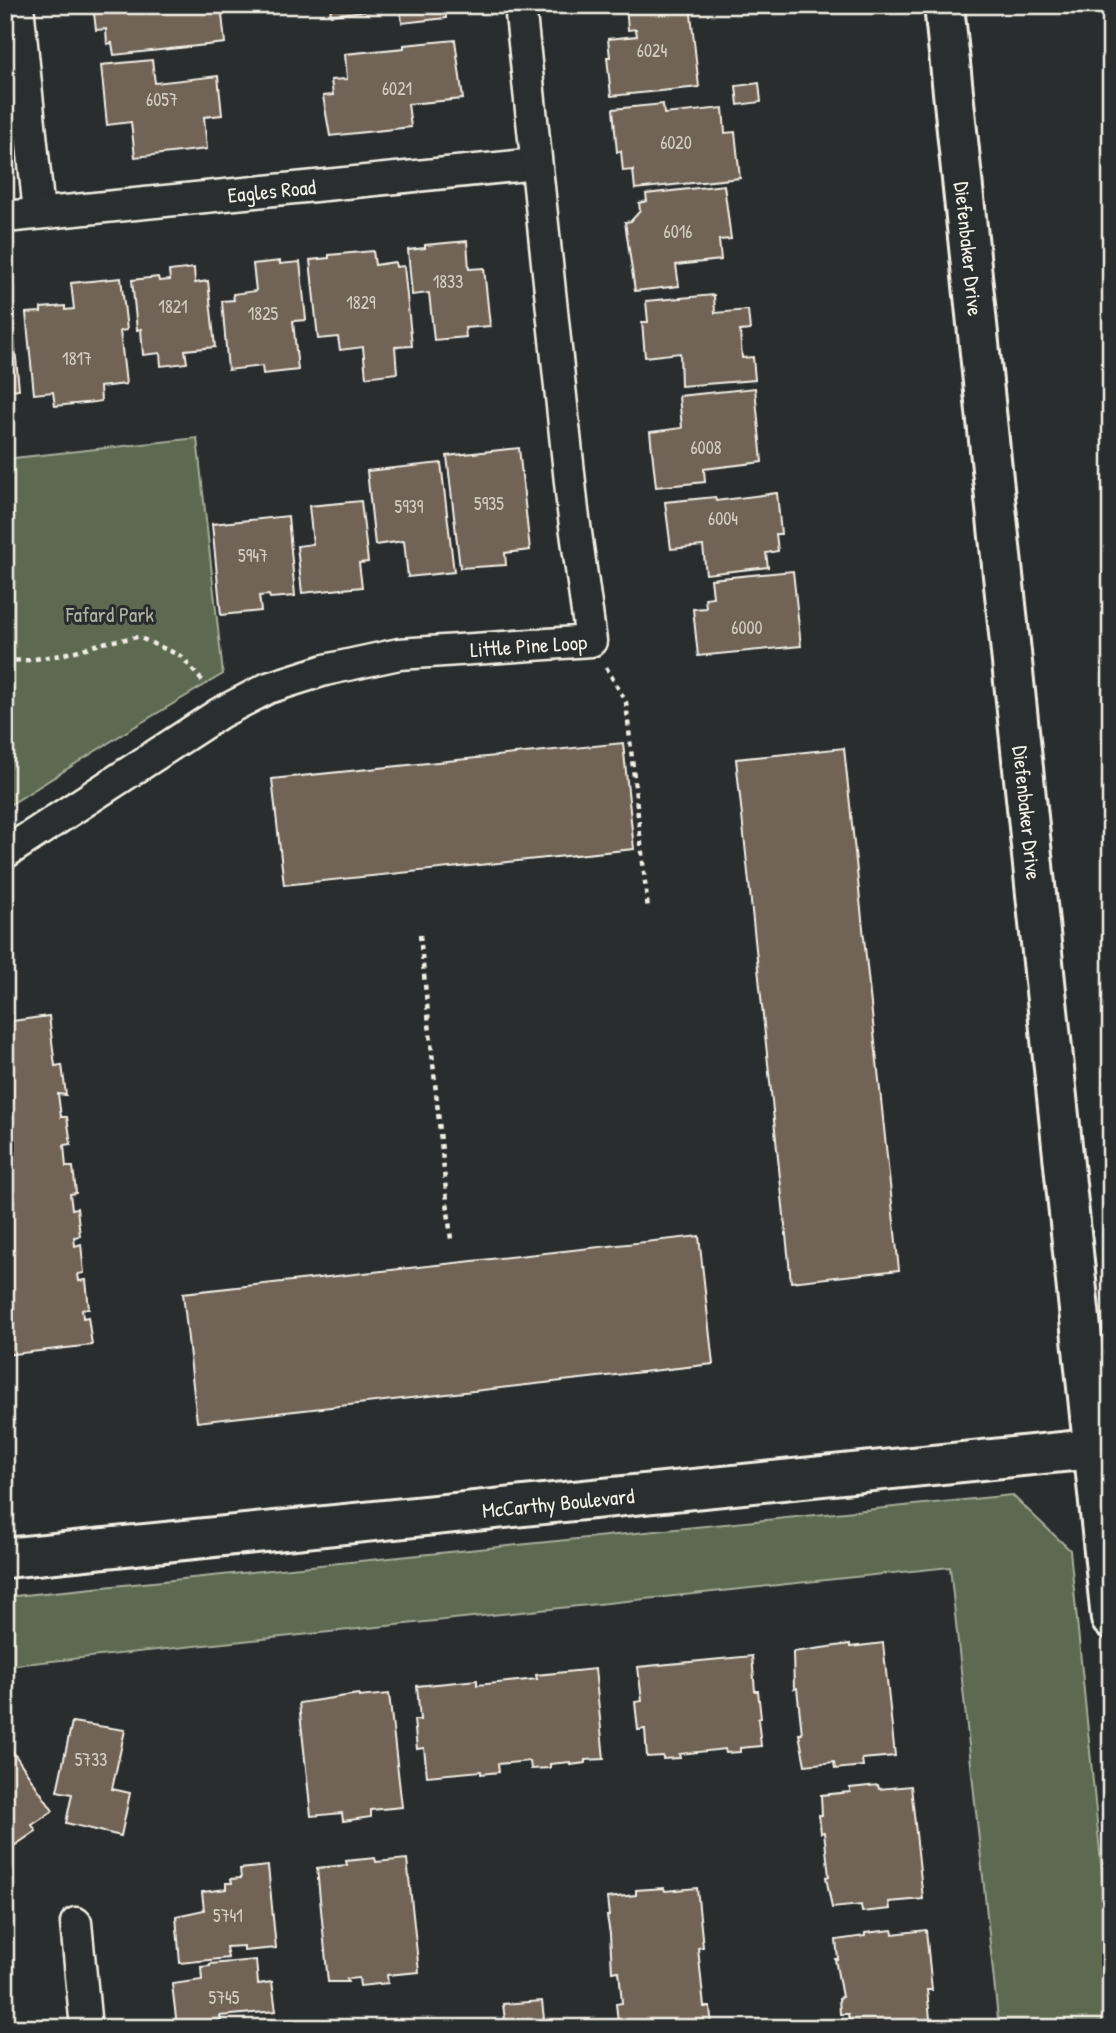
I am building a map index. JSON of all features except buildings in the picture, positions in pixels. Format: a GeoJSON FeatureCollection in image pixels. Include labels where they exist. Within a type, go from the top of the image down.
{"type":"FeatureCollection","features":[{"type":"Feature","properties":{"kind":"main road","name":"Diefenbaker Drive"},"geometry":{"type":"LineString","coordinates":[[944,5],[1101,1448],[1111,1619]]}},
{"type":"Feature","properties":{"kind":"main road","name":"McCarthy Boulevard"},"geometry":{"type":"LineString","coordinates":[[5,1558],[1101,1448]]}},
{"type":"Feature","properties":{"kind":"street"},"geometry":{"type":"LineString","coordinates":[[18,5],[39,214]]}},
{"type":"Feature","properties":{"kind":"street","name":"Little Pine Loop"},"geometry":{"type":"LineString","coordinates":[[5,853],[220,713],[268,688],[325,670],[399,654],[592,641],[573,511],[520,5]]}},
{"type":"Feature","properties":{"kind":"street","name":"Eagles Road"},"geometry":{"type":"LineString","coordinates":[[5,218],[536,164]]}},
{"type":"Feature","properties":{"kind":"street"},"geometry":{"type":"LineString","coordinates":[[76,1923],[86,2028]]}},
{"type":"Feature","properties":{"kind":"path"},"geometry":{"type":"LineString","coordinates":[[5,661],[61,656],[107,642],[138,637],[181,656],[205,684],[220,713]]}},
{"type":"Feature","properties":{"kind":"path"},"geometry":{"type":"LineString","coordinates":[[592,641],[626,702],[648,910]]}},
{"type":"Feature","properties":{"kind":"path"},"geometry":{"type":"LineString","coordinates":[[420,935],[451,1240]]}},
{"type":"Feature","properties":{"kind":"green space","name":"Fafard Park"},"geometry":{"type":"Polygon","coordinates":[[[197,438],[223,674],[5,808],[5,459],[197,438]]]}},
{"type":"Feature","properties":{"kind":"green space"},"geometry":{"type":"Polygon","coordinates":[[[1012,1495],[1070,1550],[1111,1963],[1111,2028],[999,2028],[950,1567],[5,1666],[5,1597],[1012,1495]]]}}]}
